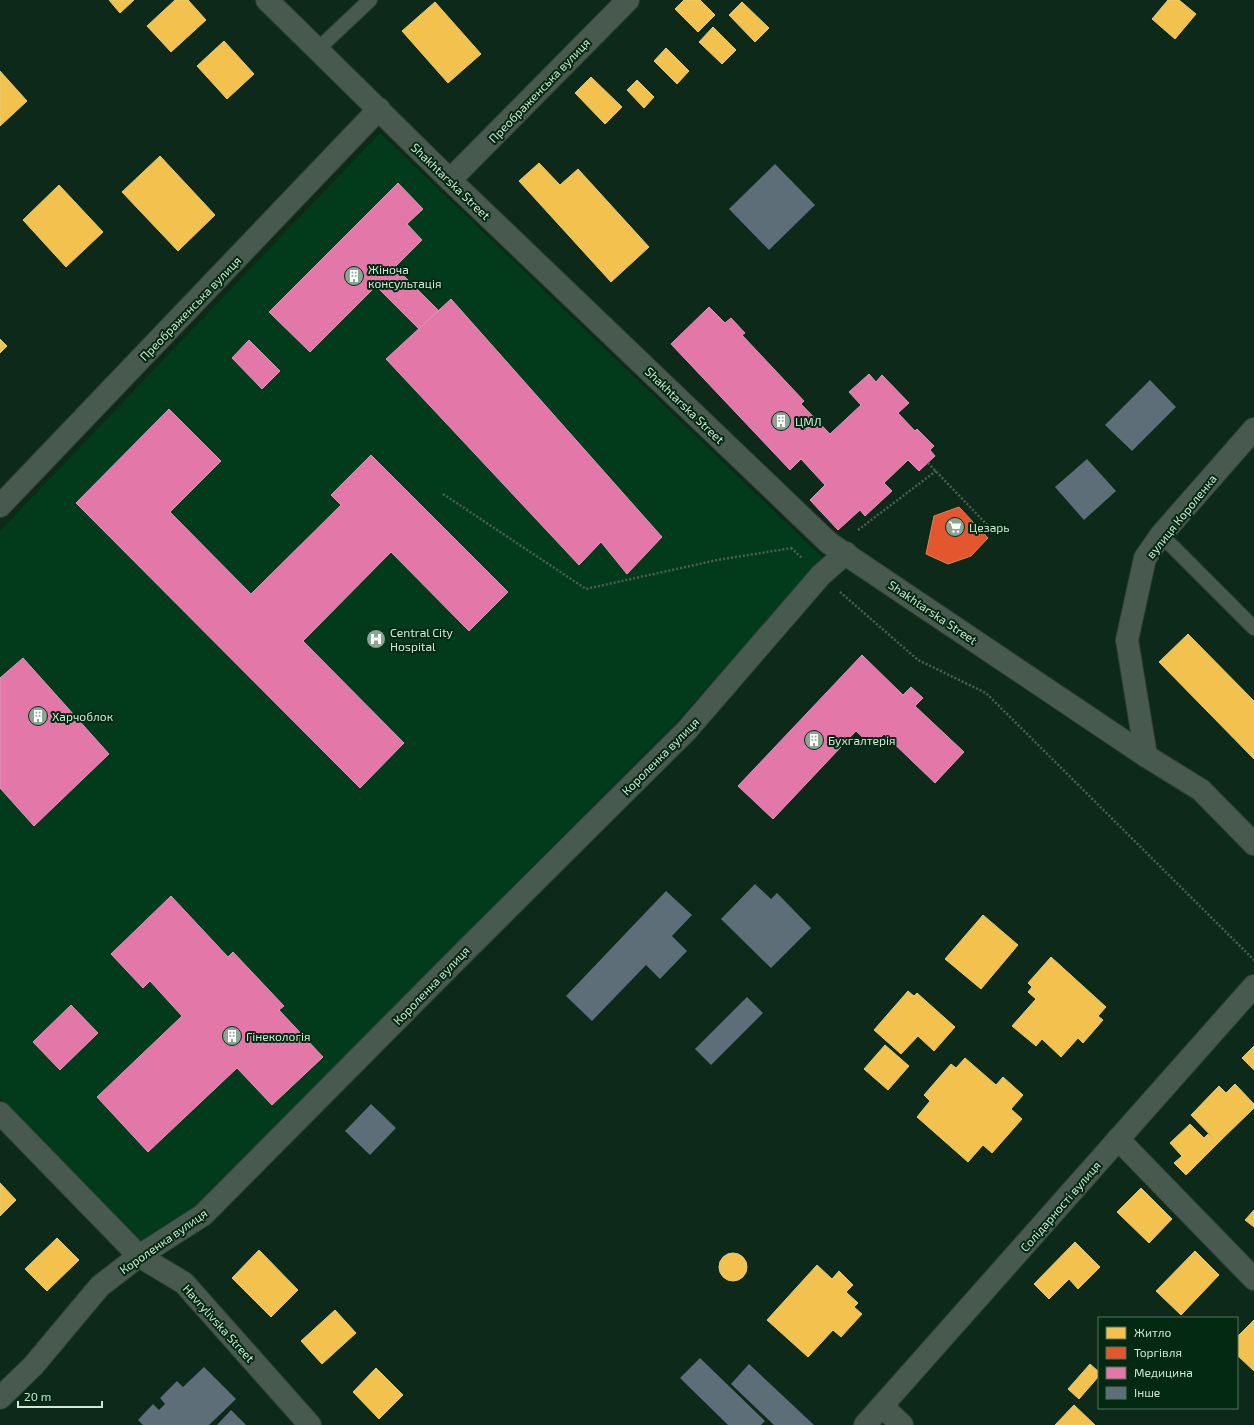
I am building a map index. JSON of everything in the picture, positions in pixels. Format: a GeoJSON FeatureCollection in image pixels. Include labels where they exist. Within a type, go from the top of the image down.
{"type":"FeatureCollection","features":[{"type":"Feature","properties":{"kind":"street","name":"Shakhtarska Street"},"geometry":{"type":"LineString","coordinates":[[267,0],[450,180],[837,548],[1146,756],[1200,790],[1254,844]]}},
{"type":"Feature","properties":{"kind":"street","name":"Преображенська вулиця"},"geometry":{"type":"LineString","coordinates":[[450,180],[628,0]]}},
{"type":"Feature","properties":{"kind":"street","name":"Преображенська вулиця"},"geometry":{"type":"LineString","coordinates":[[0,506],[379,109]]}},
{"type":"Feature","properties":{"kind":"street","name":"вулиця Короленка"},"geometry":{"type":"LineString","coordinates":[[1146,756],[1127,640],[1144,558],[1161,535],[1254,429]]}},
{"type":"Feature","properties":{"kind":"street","name":"Короленка вулиця"},"geometry":{"type":"LineString","coordinates":[[0,1398],[33,1366],[100,1286],[139,1256],[209,1210],[460,955],[687,730],[822,575],[837,548]]}},
{"type":"Feature","properties":{"kind":"street","name":"Солідарності вулиця"},"geometry":{"type":"LineString","coordinates":[[865,1425],[1254,986]]}},
{"type":"Feature","properties":{"kind":"street","name":"Havrylivska Street"},"geometry":{"type":"LineString","coordinates":[[0,1113],[139,1256],[184,1283],[310,1425]]}},
{"type":"Feature","properties":{"kind":"street"},"geometry":{"type":"LineString","coordinates":[[1118,1140],[1254,1278]]}},
{"type":"Feature","properties":{"kind":"street"},"geometry":{"type":"LineString","coordinates":[[882,1406],[902,1425]]}},
{"type":"Feature","properties":{"kind":"lane"},"geometry":{"type":"LineString","coordinates":[[318,49],[370,0]]}},
{"type":"Feature","properties":{"kind":"lane"},"geometry":{"type":"LineString","coordinates":[[1161,535],[1254,628]]}},
{"type":"Feature","properties":{"kind":"path"},"geometry":{"type":"LineString","coordinates":[[928,463],[993,531]]}},
{"type":"Feature","properties":{"kind":"path"},"geometry":{"type":"LineString","coordinates":[[443,494],[586,589],[717,560],[791,548],[837,548],[850,536],[936,471]]}},
{"type":"Feature","properties":{"kind":"path"},"geometry":{"type":"LineString","coordinates":[[791,548],[918,660],[986,693],[1254,960]]}},
{"type":"Feature","properties":{"kind":"shaded area","name":"Central City Hospital"},"geometry":{"type":"Polygon","coordinates":[[[380,133],[824,559],[679,719],[193,1208],[138,1242],[0,1098],[0,531],[380,133]]]}},
{"type":"Feature","properties":{"kind":"building: Житло"},"geometry":{"type":"Polygon","coordinates":[[[109,0],[134,0],[120,13],[109,0]]]}},
{"type":"Feature","properties":{"kind":"building: Житло"},"geometry":{"type":"Polygon","coordinates":[[[175,0],[188,0],[206,20],[171,52],[147,26],[175,0]]]}},
{"type":"Feature","properties":{"kind":"building: Житло"},"geometry":{"type":"Polygon","coordinates":[[[684,0],[700,0],[715,15],[698,32],[675,9],[684,0]]]}},
{"type":"Feature","properties":{"kind":"building: Житло"},"geometry":{"type":"Polygon","coordinates":[[[1168,0],[1179,0],[1196,14],[1175,39],[1152,19],[1168,0]]]}},
{"type":"Feature","properties":{"kind":"building: Житло"},"geometry":{"type":"Polygon","coordinates":[[[435,2],[481,54],[448,83],[402,31],[435,2]]]}},
{"type":"Feature","properties":{"kind":"building: Житло"},"geometry":{"type":"Polygon","coordinates":[[[742,2],[769,28],[755,42],[729,15],[742,2]]]}},
{"type":"Feature","properties":{"kind":"building: Житло"},"geometry":{"type":"Polygon","coordinates":[[[713,27],[736,50],[722,64],[699,42],[713,27]]]}},
{"type":"Feature","properties":{"kind":"building: Житло"},"geometry":{"type":"Polygon","coordinates":[[[224,41],[254,74],[227,99],[197,66],[224,41]]]}},
{"type":"Feature","properties":{"kind":"building: Житло"},"geometry":{"type":"Polygon","coordinates":[[[666,48],[689,71],[677,84],[654,61],[666,48]]]}},
{"type":"Feature","properties":{"kind":"building: Житло"},"geometry":{"type":"Polygon","coordinates":[[[0,71],[27,101],[0,126],[0,71]]]}},
{"type":"Feature","properties":{"kind":"building: Житло"},"geometry":{"type":"Polygon","coordinates":[[[591,77],[622,107],[605,124],[575,93],[591,77]]]}},
{"type":"Feature","properties":{"kind":"building: Житло"},"geometry":{"type":"Polygon","coordinates":[[[637,80],[654,97],[644,108],[627,90],[637,80]]]}},
{"type":"Feature","properties":{"kind":"building: Житло"},"geometry":{"type":"Polygon","coordinates":[[[160,156],[215,215],[178,251],[122,192],[160,156]]]}},
{"type":"Feature","properties":{"kind":"building: Житло"},"geometry":{"type":"Polygon","coordinates":[[[539,163],[560,185],[578,169],[649,247],[611,282],[519,181],[539,163]]]}},
{"type":"Feature","properties":{"kind":"building: Житло"},"geometry":{"type":"Polygon","coordinates":[[[59,185],[103,232],[66,267],[23,220],[59,185]]]}},
{"type":"Feature","properties":{"kind":"building: Житло"},"geometry":{"type":"Polygon","coordinates":[[[0,339],[7,346],[0,353],[0,339]]]}},
{"type":"Feature","properties":{"kind":"building: Житло"},"geometry":{"type":"Polygon","coordinates":[[[1188,634],[1254,701],[1254,759],[1159,662],[1188,634]]]}},
{"type":"Feature","properties":{"kind":"building: Житло"},"geometry":{"type":"Polygon","coordinates":[[[983,915],[1018,945],[981,989],[945,959],[983,915]]]}},
{"type":"Feature","properties":{"kind":"building: Житло"},"geometry":{"type":"Polygon","coordinates":[[[1051,957],[1106,1007],[1098,1016],[1103,1020],[1083,1043],[1078,1038],[1061,1057],[1042,1039],[1036,1046],[1012,1026],[1036,999],[1028,992],[1032,987],[1028,983],[1051,957]]]}},
{"type":"Feature","properties":{"kind":"building: Житло"},"geometry":{"type":"Polygon","coordinates":[[[908,991],[914,996],[917,993],[955,1027],[934,1051],[918,1036],[901,1054],[874,1030],[908,991]]]}},
{"type":"Feature","properties":{"kind":"building: Житло"},"geometry":{"type":"Polygon","coordinates":[[[885,1045],[909,1066],[888,1090],[864,1069],[885,1045]]]}},
{"type":"Feature","properties":{"kind":"building: Житло"},"geometry":{"type":"Polygon","coordinates":[[[1254,1046],[1254,1070],[1242,1058],[1254,1046]]]}},
{"type":"Feature","properties":{"kind":"building: Житло"},"geometry":{"type":"Polygon","coordinates":[[[965,1058],[996,1085],[1003,1077],[1023,1095],[1011,1109],[1022,1119],[992,1153],[983,1145],[968,1162],[917,1117],[930,1101],[924,1095],[951,1064],[956,1068],[965,1058]]]}},
{"type":"Feature","properties":{"kind":"building: Житло"},"geometry":{"type":"Polygon","coordinates":[[[1235,1084],[1254,1104],[1254,1108],[1218,1143],[1191,1115],[1219,1086],[1226,1093],[1235,1084]]]}},
{"type":"Feature","properties":{"kind":"building: Житло"},"geometry":{"type":"Polygon","coordinates":[[[1190,1124],[1204,1138],[1208,1134],[1218,1143],[1186,1175],[1174,1163],[1182,1156],[1170,1143],[1190,1124]]]}},
{"type":"Feature","properties":{"kind":"building: Житло"},"geometry":{"type":"Polygon","coordinates":[[[0,1183],[16,1200],[0,1216],[0,1183]]]}},
{"type":"Feature","properties":{"kind":"building: Житло"},"geometry":{"type":"Polygon","coordinates":[[[1141,1188],[1172,1219],[1149,1243],[1117,1212],[1141,1188]]]}},
{"type":"Feature","properties":{"kind":"building: Житло"},"geometry":{"type":"Polygon","coordinates":[[[1254,1210],[1254,1227],[1245,1220],[1254,1210]]]}},
{"type":"Feature","properties":{"kind":"building: Житло"},"geometry":{"type":"Polygon","coordinates":[[[57,1238],[79,1260],[47,1291],[25,1269],[57,1238]]]}},
{"type":"Feature","properties":{"kind":"building: Житло"},"geometry":{"type":"Polygon","coordinates":[[[1075,1242],[1100,1267],[1078,1289],[1069,1279],[1049,1299],[1034,1284],[1075,1242]]]}},
{"type":"Feature","properties":{"kind":"building: Житло"},"geometry":{"type":"Polygon","coordinates":[[[259,1250],[298,1290],[271,1317],[232,1278],[259,1250]]]}},
{"type":"Feature","properties":{"kind":"building: Житло"},"geometry":{"type":"Polygon","coordinates":[[[1195,1251],[1219,1275],[1181,1315],[1156,1291],[1195,1251]]]}},
{"type":"Feature","properties":{"kind":"building: Житло"},"geometry":{"type":"Polygon","coordinates":[[[733,1253],[743,1257],[747,1267],[743,1277],[733,1281],[723,1277],[719,1267],[723,1257],[733,1253]]]}},
{"type":"Feature","properties":{"kind":"building: Житло"},"geometry":{"type":"Polygon","coordinates":[[[817,1265],[832,1279],[839,1271],[853,1285],[846,1292],[858,1303],[854,1307],[862,1314],[841,1337],[833,1330],[808,1357],[767,1320],[817,1265]]]}},
{"type":"Feature","properties":{"kind":"building: Житло"},"geometry":{"type":"Polygon","coordinates":[[[335,1310],[356,1333],[322,1364],[301,1341],[335,1310]]]}},
{"type":"Feature","properties":{"kind":"building: Житло"},"geometry":{"type":"Polygon","coordinates":[[[1254,1320],[1254,1371],[1238,1356],[1238,1336],[1254,1320]]]}},
{"type":"Feature","properties":{"kind":"building: Житло"},"geometry":{"type":"Polygon","coordinates":[[[1090,1364],[1098,1371],[1098,1377],[1079,1399],[1068,1389],[1090,1364]]]}},
{"type":"Feature","properties":{"kind":"building: Житло"},"geometry":{"type":"Polygon","coordinates":[[[376,1368],[403,1395],[379,1419],[353,1392],[376,1368]]]}},
{"type":"Feature","properties":{"kind":"building: Житло"},"geometry":{"type":"Polygon","coordinates":[[[1074,1405],[1095,1425],[1055,1425],[1074,1405]]]}},
{"type":"Feature","properties":{"kind":"building: Торгівля","name":"Цезарь"},"geometry":{"type":"Polygon","coordinates":[[[959,507],[988,538],[971,556],[948,564],[926,554],[934,516],[959,507]]]}},
{"type":"Feature","properties":{"kind":"building: Медицина","name":"Жіноча консультація"},"geometry":{"type":"Polygon","coordinates":[[[398,183],[423,209],[407,224],[422,240],[395,267],[439,311],[419,329],[376,286],[310,352],[269,312],[398,183]]]}},
{"type":"Feature","properties":{"kind":"building: Медицина"},"geometry":{"type":"Polygon","coordinates":[[[451,299],[662,537],[627,574],[601,542],[579,565],[386,359],[451,299]]]}},
{"type":"Feature","properties":{"kind":"building: Медицина","name":"ЦМЛ"},"geometry":{"type":"Polygon","coordinates":[[[709,307],[725,323],[731,318],[745,333],[742,335],[804,401],[801,404],[830,434],[861,405],[849,392],[869,374],[876,382],[882,375],[909,403],[898,413],[915,431],[917,429],[934,446],[930,450],[935,456],[919,471],[908,460],[884,483],[892,491],[865,516],[860,510],[838,530],[810,500],[825,485],[801,459],[790,470],[671,344],[709,307]]]}},
{"type":"Feature","properties":{"kind":"building: Медицина"},"geometry":{"type":"Polygon","coordinates":[[[249,340],[280,371],[262,389],[232,358],[249,340]]]}},
{"type":"Feature","properties":{"kind":"building: Медицина"},"geometry":{"type":"Polygon","coordinates":[[[169,409],[221,461],[170,512],[251,594],[341,505],[331,495],[371,455],[508,592],[469,631],[391,552],[303,641],[404,743],[360,788],[76,503],[169,409]]]}},
{"type":"Feature","properties":{"kind":"building: Медицина","name":"Бухгалтерія"},"geometry":{"type":"Polygon","coordinates":[[[862,655],[903,695],[911,687],[923,698],[915,706],[964,752],[935,783],[884,734],[872,746],[856,731],[773,819],[738,786],[862,655]]]}},
{"type":"Feature","properties":{"kind":"building: Медицина","name":"Харчоблок"},"geometry":{"type":"Polygon","coordinates":[[[23,658],[109,754],[34,826],[0,788],[0,678],[23,658]]]}},
{"type":"Feature","properties":{"kind":"building: Медицина","name":"Гінекологія"},"geometry":{"type":"Polygon","coordinates":[[[171,896],[228,957],[233,952],[284,1006],[279,1010],[323,1057],[272,1105],[237,1068],[148,1152],[97,1097],[182,1016],[150,981],[143,988],[111,954],[171,896]]]}},
{"type":"Feature","properties":{"kind":"building: Медицина"},"geometry":{"type":"Polygon","coordinates":[[[71,1005],[98,1033],[60,1070],[33,1042],[71,1005]]]}},
{"type":"Feature","properties":{"kind":"building: Інше"},"geometry":{"type":"Polygon","coordinates":[[[775,164],[815,205],[769,250],[729,209],[775,164]]]}},
{"type":"Feature","properties":{"kind":"building: Інше"},"geometry":{"type":"Polygon","coordinates":[[[1150,380],[1176,407],[1132,451],[1105,425],[1150,380]]]}},
{"type":"Feature","properties":{"kind":"building: Інше"},"geometry":{"type":"Polygon","coordinates":[[[1087,459],[1116,491],[1084,520],[1055,487],[1087,459]]]}},
{"type":"Feature","properties":{"kind":"building: Інше"},"geometry":{"type":"Polygon","coordinates":[[[755,884],[771,899],[777,893],[811,928],[771,968],[721,919],[755,884]]]}},
{"type":"Feature","properties":{"kind":"building: Інше"},"geometry":{"type":"Polygon","coordinates":[[[666,891],[692,915],[672,936],[687,951],[660,979],[646,965],[592,1021],[566,996],[666,891]]]}},
{"type":"Feature","properties":{"kind":"building: Інше"},"geometry":{"type":"Polygon","coordinates":[[[747,997],[763,1013],[711,1065],[695,1049],[747,997]]]}},
{"type":"Feature","properties":{"kind":"building: Інше"},"geometry":{"type":"Polygon","coordinates":[[[371,1104],[396,1128],[370,1155],[345,1131],[371,1104]]]}},
{"type":"Feature","properties":{"kind":"building: Інше"},"geometry":{"type":"Polygon","coordinates":[[[700,1358],[765,1421],[761,1425],[728,1425],[680,1378],[700,1358]]]}},
{"type":"Feature","properties":{"kind":"building: Інше"},"geometry":{"type":"Polygon","coordinates":[[[749,1364],[814,1425],[774,1425],[731,1384],[749,1364]]]}},
{"type":"Feature","properties":{"kind":"building: Інше"},"geometry":{"type":"Polygon","coordinates":[[[204,1367],[236,1399],[209,1425],[143,1425],[138,1420],[153,1404],[159,1410],[165,1404],[160,1398],[177,1381],[183,1387],[204,1367]]]}},
{"type":"Feature","properties":{"kind":"building: Інше"},"geometry":{"type":"Polygon","coordinates":[[[231,1410],[246,1425],[217,1425],[231,1410]]]}},
{"type":"Feature","properties":{"kind":"place","name":"Жіноча консультація"},"geometry":{"type":"Point","coordinates":[354,276]}},
{"type":"Feature","properties":{"kind":"place","name":"ЦМЛ"},"geometry":{"type":"Point","coordinates":[781,421]}},
{"type":"Feature","properties":{"kind":"place","name":"Цезарь"},"geometry":{"type":"Point","coordinates":[955,527]}},
{"type":"Feature","properties":{"kind":"place","name":"Central City Hospital"},"geometry":{"type":"Point","coordinates":[376,639]}},
{"type":"Feature","properties":{"kind":"place","name":"Харчоблок"},"geometry":{"type":"Point","coordinates":[38,716]}},
{"type":"Feature","properties":{"kind":"place","name":"Бухгалтерія"},"geometry":{"type":"Point","coordinates":[814,740]}},
{"type":"Feature","properties":{"kind":"place","name":"Гінекологія"},"geometry":{"type":"Point","coordinates":[232,1036]}}]}
